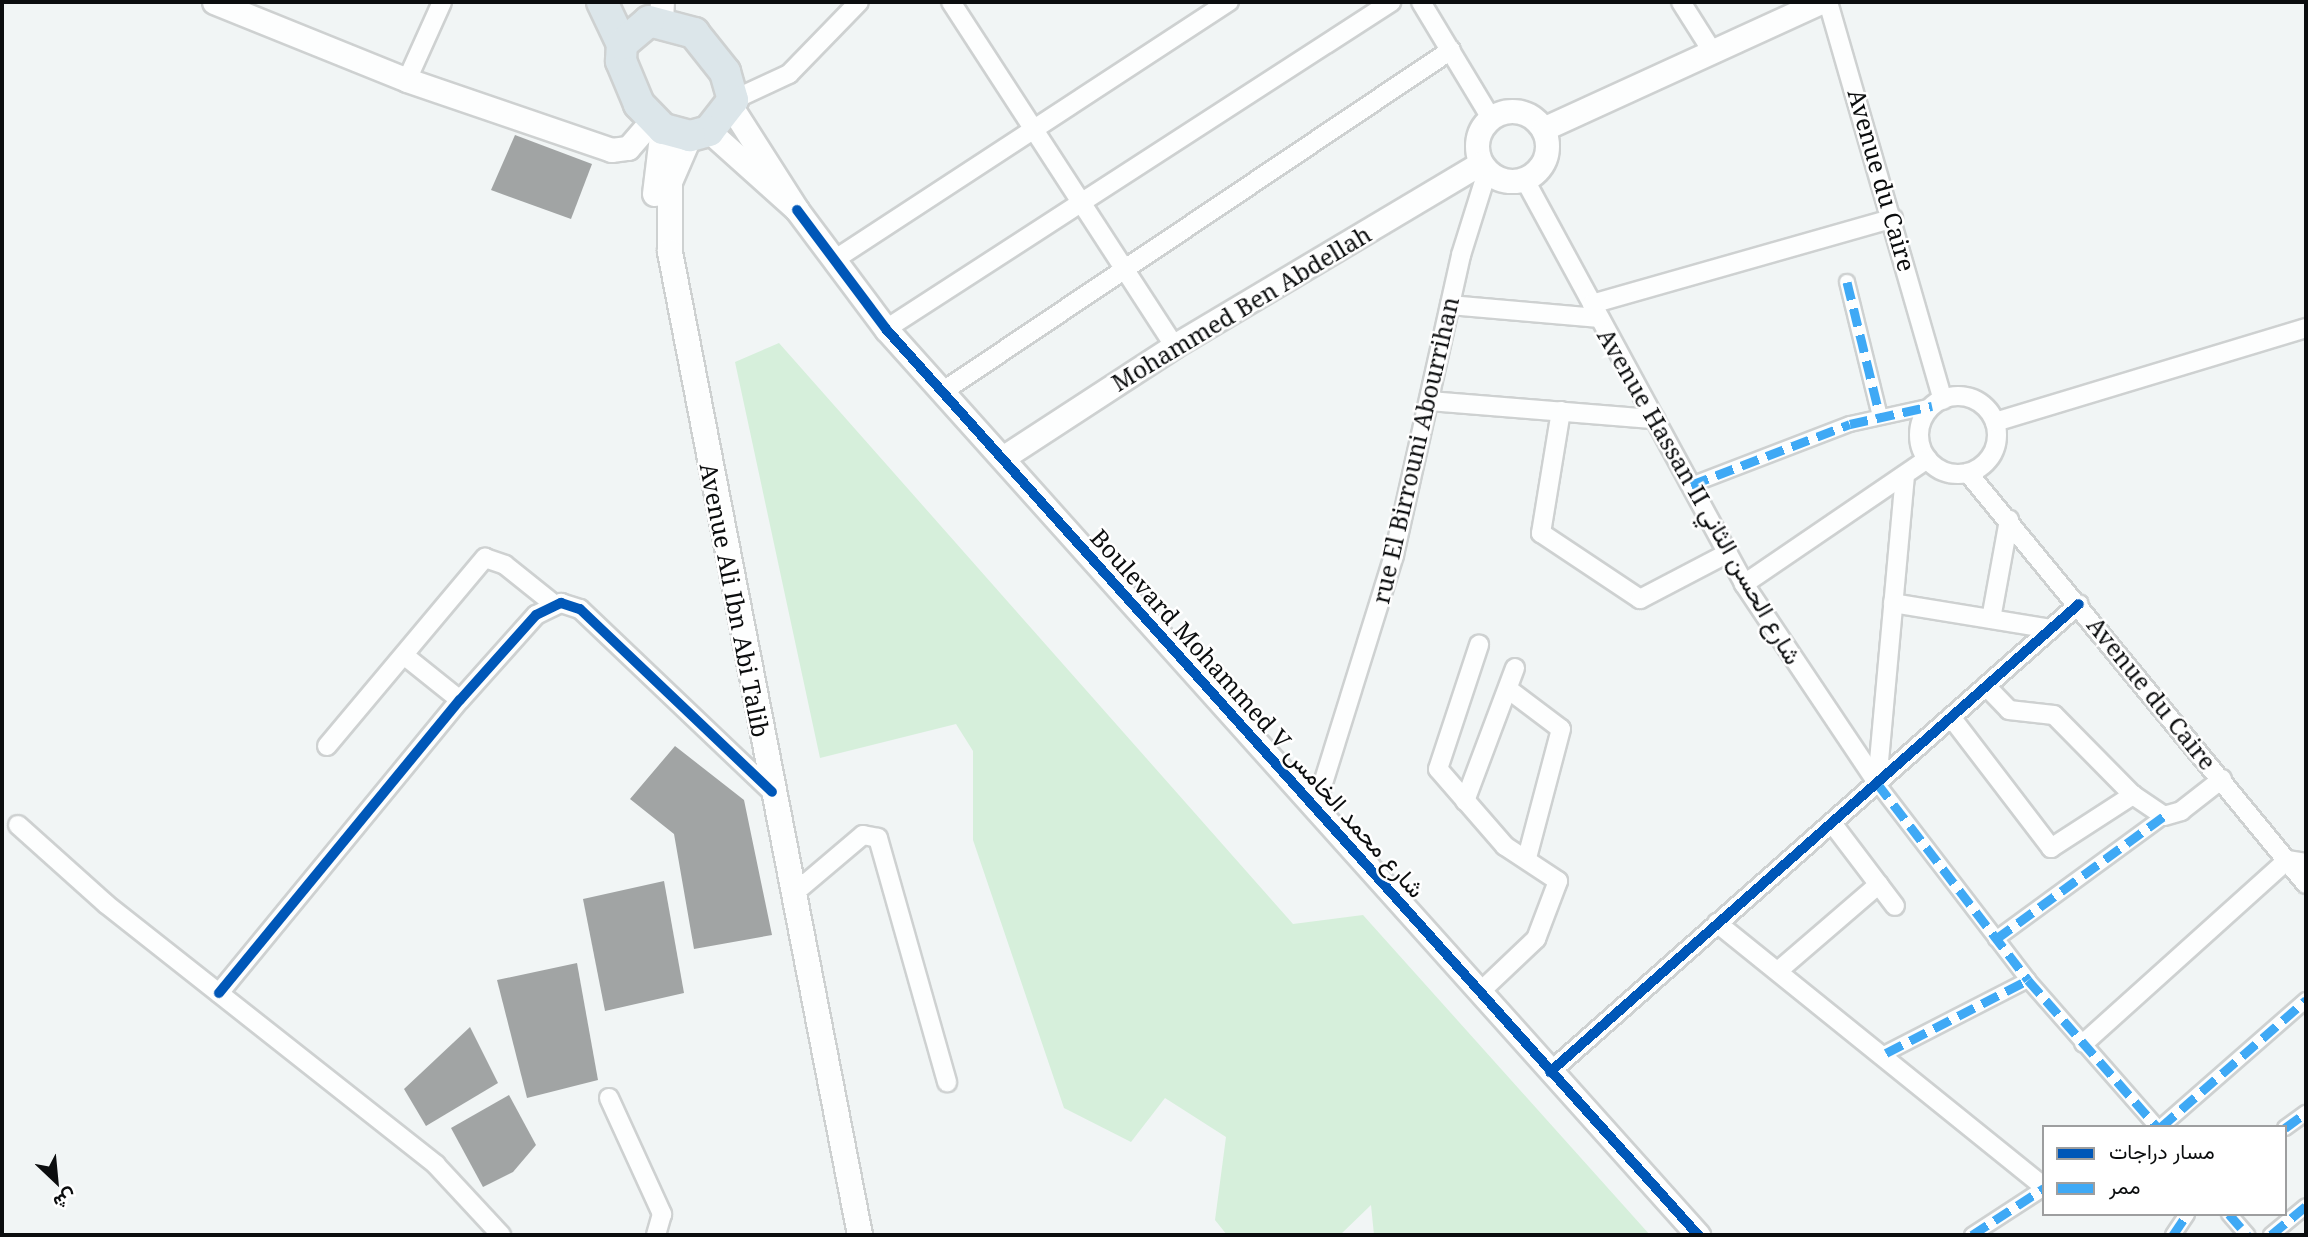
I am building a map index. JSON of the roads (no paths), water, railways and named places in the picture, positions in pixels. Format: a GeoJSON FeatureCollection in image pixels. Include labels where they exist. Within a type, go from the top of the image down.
{"type":"FeatureCollection","features":[{"type":"Feature","properties":{"kind":"highway"},"geometry":{"type":"LineString","coordinates":[[602,2],[622,44],[628,83],[679,129],[732,102],[707,47],[662,11],[621,2]]}},
{"type":"Feature","properties":{"kind":"highway"},"geometry":{"type":"LineString","coordinates":[[622,44],[662,11]]}},
{"type":"Feature","properties":{"kind":"main road","name":"Avenue Ali Ibn Abi Talib"},"geometry":{"type":"LineString","coordinates":[[679,129],[670,182],[670,252],[772,792],[860,1235]]}},
{"type":"Feature","properties":{"kind":"street"},"geometry":{"type":"LineString","coordinates":[[214,2],[407,80],[611,150],[628,148],[679,129]]}},
{"type":"Feature","properties":{"kind":"street"},"geometry":{"type":"LineString","coordinates":[[407,80],[442,2]]}},
{"type":"Feature","properties":{"kind":"street"},"geometry":{"type":"LineString","coordinates":[[732,102],[789,75],[859,2]]}},
{"type":"Feature","properties":{"kind":"street"},"geometry":{"type":"LineString","coordinates":[[951,2],[1174,346]]}},
{"type":"Feature","properties":{"kind":"street"},"geometry":{"type":"LineString","coordinates":[[834,260],[1229,2]]}},
{"type":"Feature","properties":{"kind":"street"},"geometry":{"type":"LineString","coordinates":[[886,329],[1083,205],[1391,2]]}},
{"type":"Feature","properties":{"kind":"street"},"geometry":{"type":"LineString","coordinates":[[1421,2],[1491,118]]}},
{"type":"Feature","properties":{"kind":"street"},"geometry":{"type":"LineString","coordinates":[[1681,2],[1712,51]]}},
{"type":"Feature","properties":{"kind":"street"},"geometry":{"type":"LineString","coordinates":[[1543,129],[1820,2]]}},
{"type":"Feature","properties":{"kind":"street","name":"Avenue du Caire"},"geometry":{"type":"LineString","coordinates":[[1828,2],[1892,218],[1937,403]]}},
{"type":"Feature","properties":{"kind":"street"},"geometry":{"type":"LineString","coordinates":[[942,392],[1122,265],[1451,50]]}},
{"type":"Feature","properties":{"kind":"street","name":"Boulevard Mohammed V شارع محمد الخامس"},"geometry":{"type":"LineString","coordinates":[[732,102],[797,210],[886,329],[1004,457],[1549,1072],[1698,1235]]}},
{"type":"Feature","properties":{"kind":"street"},"geometry":{"type":"LineString","coordinates":[[1520,111],[1543,129],[1546,159],[1525,180],[1504,181],[1484,168],[1479,134],[1491,118],[1520,111]]}},
{"type":"Feature","properties":{"kind":"street","name":"Boulevard Mohammed V شارع محمد الخامس"},"geometry":{"type":"LineString","coordinates":[[679,129],[797,210]]}},
{"type":"Feature","properties":{"kind":"street","name":"rue El Birrouni Abourrihan"},"geometry":{"type":"LineString","coordinates":[[1315,809],[1394,555],[1484,168]]}},
{"type":"Feature","properties":{"kind":"street","name":"Mohammed Ben Abdellah"},"geometry":{"type":"LineString","coordinates":[[1004,457],[1174,346],[1484,168]]}},
{"type":"Feature","properties":{"kind":"street","name":"Avenue Hassan II شارع الحسن الثاني"},"geometry":{"type":"LineString","coordinates":[[1525,180],[1744,584],[1877,783],[2028,980],[2157,1125]]}},
{"type":"Feature","properties":{"kind":"street"},"geometry":{"type":"LineString","coordinates":[[1450,305],[1596,311],[1892,218]]}},
{"type":"Feature","properties":{"kind":"street"},"geometry":{"type":"LineString","coordinates":[[1847,282],[1880,416]]}},
{"type":"Feature","properties":{"kind":"street"},"geometry":{"type":"LineString","coordinates":[[1995,422],[2306,328]]}},
{"type":"Feature","properties":{"kind":"street"},"geometry":{"type":"LineString","coordinates":[[1429,401],[1655,419]]}},
{"type":"Feature","properties":{"kind":"street"},"geometry":{"type":"LineString","coordinates":[[1691,485],[1880,416],[1937,403],[1977,402],[1995,422],[1993,452],[1968,473],[1945,473],[1927,459],[1918,438],[1937,403]]}},
{"type":"Feature","properties":{"kind":"street"},"geometry":{"type":"LineString","coordinates":[[1560,411],[1541,533],[1640,599],[1728,553]]}},
{"type":"Feature","properties":{"kind":"street"},"geometry":{"type":"LineString","coordinates":[[1744,584],[1927,459]]}},
{"type":"Feature","properties":{"kind":"street","name":"Avenue du Caire"},"geometry":{"type":"LineString","coordinates":[[1968,473],[2306,884]]}},
{"type":"Feature","properties":{"kind":"street"},"geometry":{"type":"LineString","coordinates":[[1877,783],[1905,475]]}},
{"type":"Feature","properties":{"kind":"street"},"geometry":{"type":"LineString","coordinates":[[1991,619],[2009,520]]}},
{"type":"Feature","properties":{"kind":"street"},"geometry":{"type":"LineString","coordinates":[[327,746],[485,558],[505,565],[555,606]]}},
{"type":"Feature","properties":{"kind":"street"},"geometry":{"type":"LineString","coordinates":[[1893,603],[2051,629]]}},
{"type":"Feature","properties":{"kind":"street"},"geometry":{"type":"LineString","coordinates":[[1549,1072],[2078,604]]}},
{"type":"Feature","properties":{"kind":"street"},"geometry":{"type":"LineString","coordinates":[[219,993],[460,700],[536,615],[555,606],[580,609],[772,792]]}},
{"type":"Feature","properties":{"kind":"street"},"geometry":{"type":"LineString","coordinates":[[1479,645],[1438,762],[1465,802],[1504,846],[1527,858],[1558,881],[1536,939],[1479,993]]}},
{"type":"Feature","properties":{"kind":"street"},"geometry":{"type":"LineString","coordinates":[[405,656],[460,700]]}},
{"type":"Feature","properties":{"kind":"street"},"geometry":{"type":"LineString","coordinates":[[1465,802],[1515,668]]}},
{"type":"Feature","properties":{"kind":"street"},"geometry":{"type":"LineString","coordinates":[[1986,686],[2010,710],[2054,715],[2133,795],[2164,816]]}},
{"type":"Feature","properties":{"kind":"street"},"geometry":{"type":"LineString","coordinates":[[1508,689],[1561,729],[1527,858]]}},
{"type":"Feature","properties":{"kind":"street"},"geometry":{"type":"LineString","coordinates":[[1951,717],[2051,848],[2133,795]]}},
{"type":"Feature","properties":{"kind":"street"},"geometry":{"type":"LineString","coordinates":[[1996,939],[2164,816],[2222,779]]}},
{"type":"Feature","properties":{"kind":"street"},"geometry":{"type":"LineString","coordinates":[[1832,822],[1895,906]]}},
{"type":"Feature","properties":{"kind":"street"},"geometry":{"type":"LineString","coordinates":[[18,825],[219,993],[436,1165],[501,1235]]}},
{"type":"Feature","properties":{"kind":"street"},"geometry":{"type":"LineString","coordinates":[[792,895],[863,835],[878,838],[947,1082]]}},
{"type":"Feature","properties":{"kind":"street"},"geometry":{"type":"LineString","coordinates":[[2084,1043],[2287,860],[2306,863]]}},
{"type":"Feature","properties":{"kind":"street"},"geometry":{"type":"LineString","coordinates":[[1778,971],[1879,884]]}},
{"type":"Feature","properties":{"kind":"street"},"geometry":{"type":"LineString","coordinates":[[1717,923],[1886,1053],[2042,1185]]}},
{"type":"Feature","properties":{"kind":"street"},"geometry":{"type":"LineString","coordinates":[[1886,1053],[2028,980]]}},
{"type":"Feature","properties":{"kind":"street"},"geometry":{"type":"LineString","coordinates":[[2161,1125],[2306,1000]]}},
{"type":"Feature","properties":{"kind":"street"},"geometry":{"type":"LineString","coordinates":[[608,1098],[662,1214],[656,1235]]}},
{"type":"Feature","properties":{"kind":"street"},"geometry":{"type":"LineString","coordinates":[[2287,1127],[2306,1113]]}},
{"type":"Feature","properties":{"kind":"street"},"geometry":{"type":"LineString","coordinates":[[1972,1235],[2042,1188]]}},
{"type":"Feature","properties":{"kind":"street"},"geometry":{"type":"LineString","coordinates":[[2271,1235],[2306,1206]]}},
{"type":"Feature","properties":{"kind":"street"},"geometry":{"type":"LineString","coordinates":[[2173,1235],[2186,1216]]}},
{"type":"Feature","properties":{"kind":"street"},"geometry":{"type":"LineString","coordinates":[[2231,1216],[2247,1235]]}}]}
